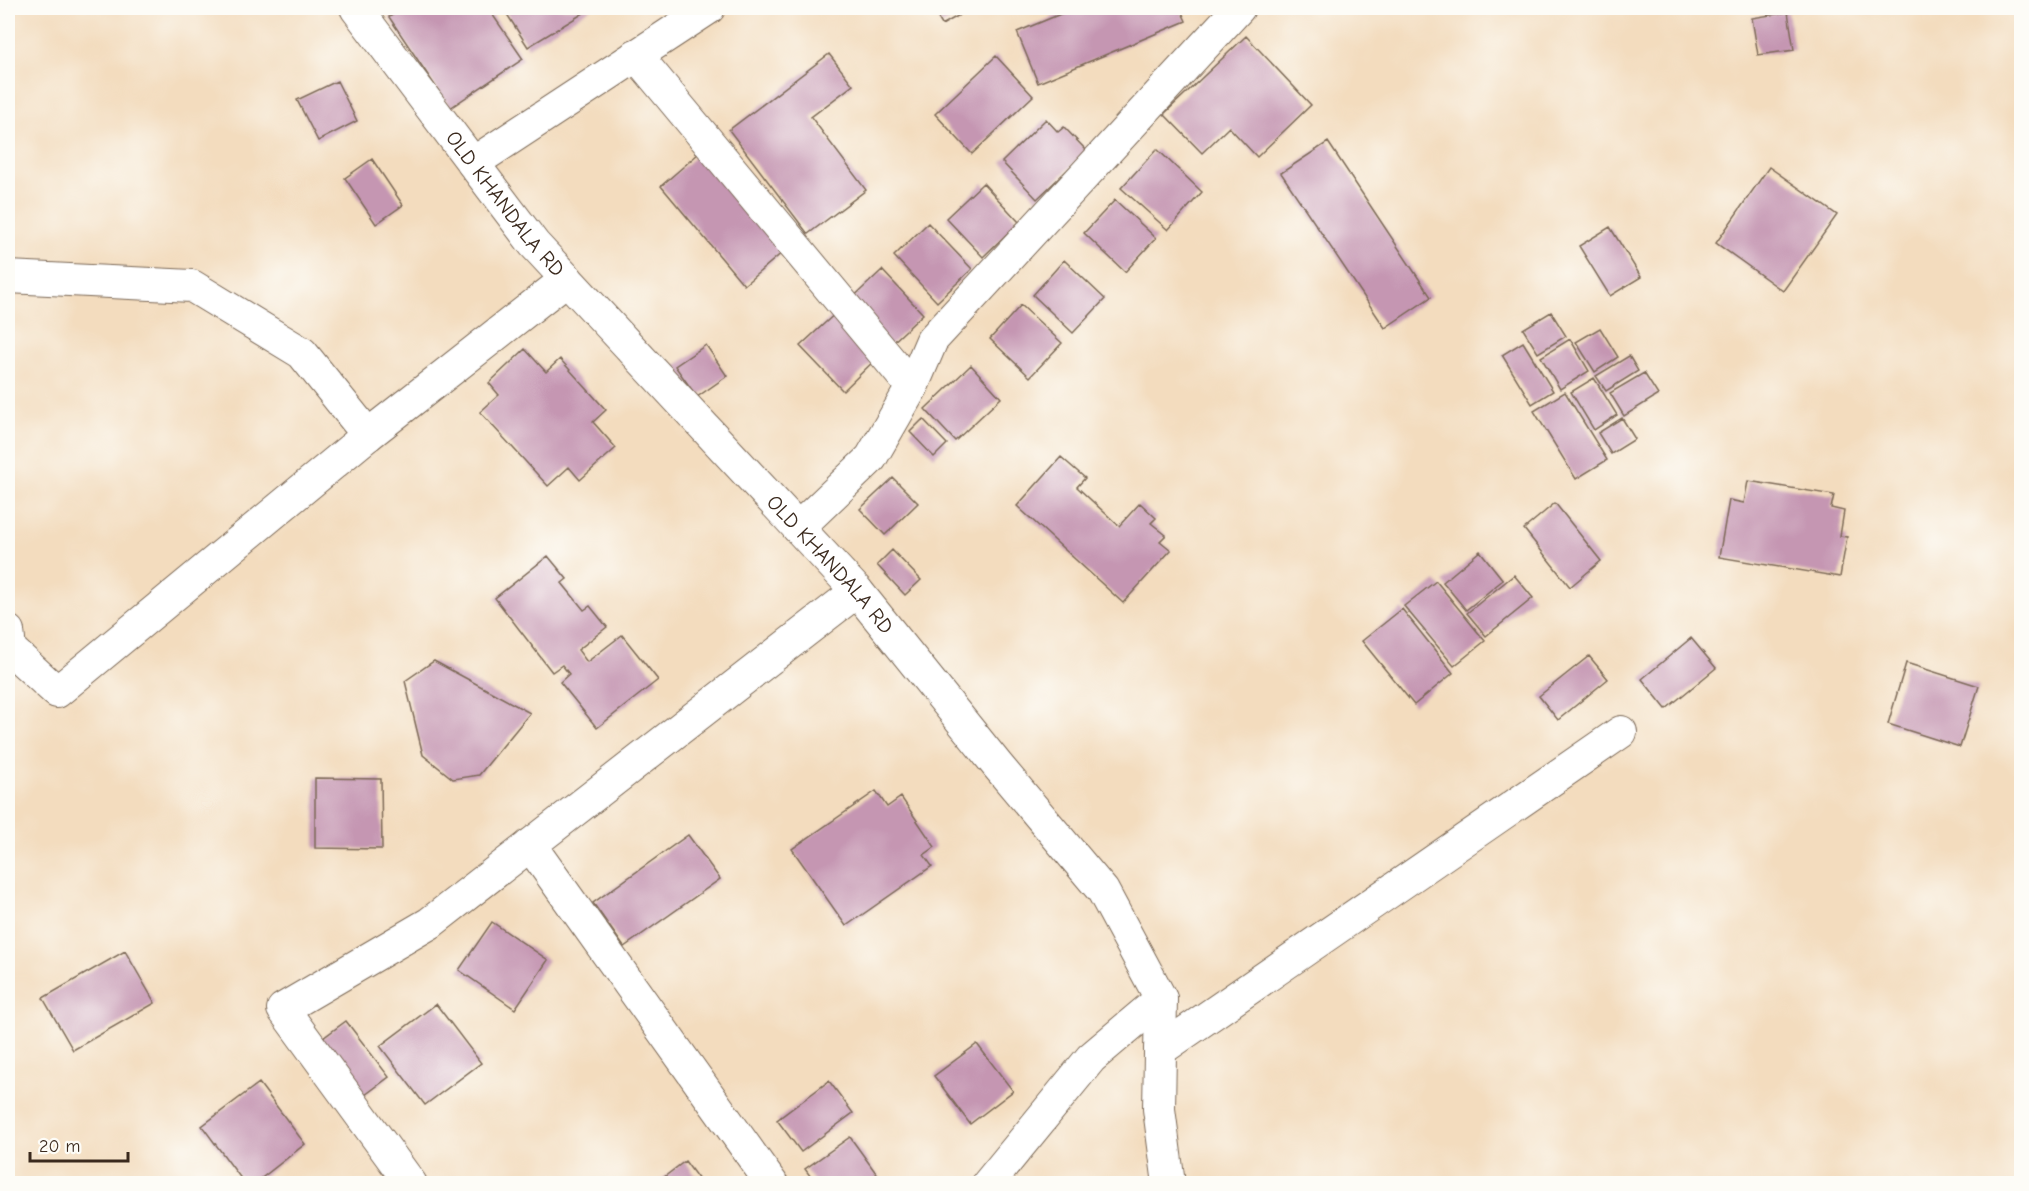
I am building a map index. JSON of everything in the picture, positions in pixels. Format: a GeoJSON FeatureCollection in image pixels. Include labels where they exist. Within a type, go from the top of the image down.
{"type":"FeatureCollection","features":[{"type":"Feature","properties":{"kind":"street","name":"OLD KHANDALA RD"},"geometry":{"type":"LineString","coordinates":[[356,8],[534,244],[857,591],[1103,891],[1161,999],[1159,1109],[1169,1184]]}},
{"type":"Feature","properties":{"kind":"street"},"geometry":{"type":"LineString","coordinates":[[473,163],[709,8]]}},
{"type":"Feature","properties":{"kind":"street"},"geometry":{"type":"LineString","coordinates":[[798,528],[871,458],[912,387],[932,340],[1239,8]]}},
{"type":"Feature","properties":{"kind":"street"},"geometry":{"type":"LineString","coordinates":[[636,55],[912,387]]}},
{"type":"Feature","properties":{"kind":"street"},"geometry":{"type":"LineString","coordinates":[[8,276],[192,286],[302,354],[368,435]]}},
{"type":"Feature","properties":{"kind":"street"},"geometry":{"type":"LineString","coordinates":[[8,631],[10,649],[57,692],[368,435],[567,279]]}},
{"type":"Feature","properties":{"kind":"street"},"geometry":{"type":"LineString","coordinates":[[411,1184],[283,1009],[430,922],[857,591]]}},
{"type":"Feature","properties":{"kind":"street"},"geometry":{"type":"LineString","coordinates":[[1160,1050],[1620,732]]}},
{"type":"Feature","properties":{"kind":"street"},"geometry":{"type":"LineString","coordinates":[[530,844],[772,1184]]}},
{"type":"Feature","properties":{"kind":"street"},"geometry":{"type":"LineString","coordinates":[[988,1184],[1092,1058],[1161,999]]}},
{"type":"Feature","properties":{"kind":"building"},"geometry":{"type":"Polygon","coordinates":[[[404,8],[488,8],[523,59],[450,108],[389,17],[404,8]]]}},
{"type":"Feature","properties":{"kind":"building"},"geometry":{"type":"Polygon","coordinates":[[[503,8],[592,8],[528,47],[503,8]]]}},
{"type":"Feature","properties":{"kind":"building"},"geometry":{"type":"Polygon","coordinates":[[[932,8],[969,8],[970,9],[942,25],[932,8]]]}},
{"type":"Feature","properties":{"kind":"building"},"geometry":{"type":"Polygon","coordinates":[[[1075,8],[1180,8],[1186,21],[1038,83],[1017,32],[1075,8]]]}},
{"type":"Feature","properties":{"kind":"building"},"geometry":{"type":"Polygon","coordinates":[[[1788,12],[1794,50],[1758,55],[1752,18],[1788,12]]]}},
{"type":"Feature","properties":{"kind":"building"},"geometry":{"type":"Polygon","coordinates":[[[1246,36],[1311,105],[1257,157],[1229,127],[1202,153],[1164,114],[1246,36]]]}},
{"type":"Feature","properties":{"kind":"building"},"geometry":{"type":"Polygon","coordinates":[[[829,54],[853,85],[811,117],[866,190],[808,234],[729,130],[829,54]]]}},
{"type":"Feature","properties":{"kind":"building"},"geometry":{"type":"Polygon","coordinates":[[[996,56],[1033,96],[972,154],[935,114],[996,56]]]}},
{"type":"Feature","properties":{"kind":"building"},"geometry":{"type":"Polygon","coordinates":[[[337,81],[357,121],[318,141],[297,100],[337,81]]]}},
{"type":"Feature","properties":{"kind":"building"},"geometry":{"type":"Polygon","coordinates":[[[1046,119],[1058,132],[1064,127],[1087,151],[1037,199],[1002,162],[1046,119]]]}},
{"type":"Feature","properties":{"kind":"building"},"geometry":{"type":"Polygon","coordinates":[[[1328,142],[1431,297],[1385,328],[1281,173],[1328,142]]]}},
{"type":"Feature","properties":{"kind":"building"},"geometry":{"type":"Polygon","coordinates":[[[706,147],[790,246],[744,285],[661,186],[706,147]]]}},
{"type":"Feature","properties":{"kind":"building"},"geometry":{"type":"Polygon","coordinates":[[[1157,149],[1202,192],[1168,230],[1121,188],[1157,149]]]}},
{"type":"Feature","properties":{"kind":"building"},"geometry":{"type":"Polygon","coordinates":[[[372,159],[403,205],[376,224],[345,178],[372,159]]]}},
{"type":"Feature","properties":{"kind":"building"},"geometry":{"type":"Polygon","coordinates":[[[1769,167],[1837,215],[1783,291],[1716,243],[1769,167]]]}},
{"type":"Feature","properties":{"kind":"building"},"geometry":{"type":"Polygon","coordinates":[[[983,183],[1019,222],[983,257],[946,218],[983,183]]]}},
{"type":"Feature","properties":{"kind":"building"},"geometry":{"type":"Polygon","coordinates":[[[1115,200],[1156,238],[1125,272],[1084,233],[1115,200]]]}},
{"type":"Feature","properties":{"kind":"building"},"geometry":{"type":"Polygon","coordinates":[[[928,223],[972,269],[937,302],[894,256],[928,223]]]}},
{"type":"Feature","properties":{"kind":"building"},"geometry":{"type":"Polygon","coordinates":[[[1610,227],[1641,277],[1610,296],[1579,246],[1610,227]]]}},
{"type":"Feature","properties":{"kind":"building"},"geometry":{"type":"Polygon","coordinates":[[[1064,260],[1105,299],[1073,333],[1033,295],[1064,260]]]}},
{"type":"Feature","properties":{"kind":"building"},"geometry":{"type":"Polygon","coordinates":[[[882,270],[923,314],[887,348],[846,304],[882,270]]]}},
{"type":"Feature","properties":{"kind":"building"},"geometry":{"type":"Polygon","coordinates":[[[1021,305],[1062,343],[1030,377],[990,339],[1021,305]]]}},
{"type":"Feature","properties":{"kind":"building"},"geometry":{"type":"Polygon","coordinates":[[[839,310],[881,354],[843,391],[800,346],[839,310]]]}},
{"type":"Feature","properties":{"kind":"building"},"geometry":{"type":"Polygon","coordinates":[[[1551,312],[1566,336],[1538,353],[1523,329],[1551,312]]]}},
{"type":"Feature","properties":{"kind":"building"},"geometry":{"type":"Polygon","coordinates":[[[1600,328],[1618,357],[1595,372],[1576,342],[1600,328]]]}},
{"type":"Feature","properties":{"kind":"building"},"geometry":{"type":"Polygon","coordinates":[[[1570,339],[1589,371],[1560,389],[1541,357],[1570,339]]]}},
{"type":"Feature","properties":{"kind":"building"},"geometry":{"type":"Polygon","coordinates":[[[1523,342],[1553,391],[1532,404],[1502,355],[1523,342]]]}},
{"type":"Feature","properties":{"kind":"building"},"geometry":{"type":"Polygon","coordinates":[[[706,345],[727,376],[697,397],[675,366],[706,345]]]}},
{"type":"Feature","properties":{"kind":"building"},"geometry":{"type":"Polygon","coordinates":[[[525,349],[546,372],[560,359],[606,410],[593,422],[616,448],[580,480],[569,467],[548,486],[480,412],[499,395],[489,383],[525,349]]]}},
{"type":"Feature","properties":{"kind":"building"},"geometry":{"type":"Polygon","coordinates":[[[1629,356],[1638,371],[1606,391],[1596,376],[1629,356]]]}},
{"type":"Feature","properties":{"kind":"building"},"geometry":{"type":"Polygon","coordinates":[[[971,365],[1001,398],[955,441],[925,409],[971,365]]]}},
{"type":"Feature","properties":{"kind":"building"},"geometry":{"type":"Polygon","coordinates":[[[1644,373],[1658,395],[1624,416],[1610,393],[1644,373]]]}},
{"type":"Feature","properties":{"kind":"building"},"geometry":{"type":"Polygon","coordinates":[[[1594,378],[1617,415],[1594,430],[1571,392],[1594,378]]]}},
{"type":"Feature","properties":{"kind":"building"},"geometry":{"type":"Polygon","coordinates":[[[1565,392],[1607,460],[1576,479],[1534,411],[1565,392]]]}},
{"type":"Feature","properties":{"kind":"building"},"geometry":{"type":"Polygon","coordinates":[[[1622,418],[1635,439],[1611,454],[1598,433],[1622,418]]]}},
{"type":"Feature","properties":{"kind":"building"},"geometry":{"type":"Polygon","coordinates":[[[923,419],[947,444],[934,457],[910,432],[923,419]]]}},
{"type":"Feature","properties":{"kind":"building"},"geometry":{"type":"Polygon","coordinates":[[[1061,457],[1085,478],[1077,487],[1119,526],[1140,503],[1156,518],[1151,523],[1166,535],[1160,541],[1171,550],[1123,603],[1017,506],[1061,457]]]}},
{"type":"Feature","properties":{"kind":"building"},"geometry":{"type":"Polygon","coordinates":[[[893,478],[918,503],[885,535],[860,509],[893,478]]]}},
{"type":"Feature","properties":{"kind":"building"},"geometry":{"type":"Polygon","coordinates":[[[1748,481],[1834,495],[1831,508],[1844,511],[1840,536],[1847,537],[1840,577],[1719,557],[1729,500],[1744,503],[1748,481]]]}},
{"type":"Feature","properties":{"kind":"building"},"geometry":{"type":"Polygon","coordinates":[[[1555,503],[1601,561],[1570,587],[1524,529],[1555,503]]]}},
{"type":"Feature","properties":{"kind":"building"},"geometry":{"type":"Polygon","coordinates":[[[892,550],[921,580],[905,595],[877,565],[892,550]]]}},
{"type":"Feature","properties":{"kind":"building"},"geometry":{"type":"Polygon","coordinates":[[[1480,551],[1503,580],[1466,610],[1443,582],[1480,551]]]}},
{"type":"Feature","properties":{"kind":"building"},"geometry":{"type":"Polygon","coordinates":[[[548,556],[567,579],[562,583],[584,610],[590,606],[607,627],[578,650],[587,662],[622,635],[658,680],[597,728],[560,682],[569,674],[562,665],[552,672],[495,598],[548,556]]]}},
{"type":"Feature","properties":{"kind":"building"},"geometry":{"type":"Polygon","coordinates":[[[1514,575],[1533,598],[1486,636],[1467,613],[1514,575]]]}},
{"type":"Feature","properties":{"kind":"building"},"geometry":{"type":"Polygon","coordinates":[[[1436,581],[1485,641],[1454,666],[1404,606],[1436,581]]]}},
{"type":"Feature","properties":{"kind":"building"},"geometry":{"type":"Polygon","coordinates":[[[1402,609],[1453,673],[1414,705],[1362,641],[1402,609]]]}},
{"type":"Feature","properties":{"kind":"building"},"geometry":{"type":"Polygon","coordinates":[[[1691,638],[1716,668],[1666,709],[1642,679],[1691,638]]]}},
{"type":"Feature","properties":{"kind":"building"},"geometry":{"type":"Polygon","coordinates":[[[1589,656],[1608,679],[1558,720],[1539,696],[1589,656]]]}},
{"type":"Feature","properties":{"kind":"building"},"geometry":{"type":"Polygon","coordinates":[[[434,661],[530,713],[479,775],[453,779],[423,755],[405,681],[434,661]]]}},
{"type":"Feature","properties":{"kind":"building"},"geometry":{"type":"Polygon","coordinates":[[[1906,663],[1979,686],[1960,747],[1888,724],[1906,663]]]}},
{"type":"Feature","properties":{"kind":"building"},"geometry":{"type":"Polygon","coordinates":[[[315,778],[381,779],[382,849],[315,848],[315,778]]]}},
{"type":"Feature","properties":{"kind":"building"},"geometry":{"type":"Polygon","coordinates":[[[876,791],[887,807],[901,797],[935,847],[924,855],[932,866],[846,926],[792,849],[876,791]]]}},
{"type":"Feature","properties":{"kind":"building"},"geometry":{"type":"Polygon","coordinates":[[[688,835],[720,879],[624,947],[593,903],[688,835]]]}},
{"type":"Feature","properties":{"kind":"building"},"geometry":{"type":"Polygon","coordinates":[[[492,922],[548,960],[515,1009],[459,970],[492,922]]]}},
{"type":"Feature","properties":{"kind":"building"},"geometry":{"type":"Polygon","coordinates":[[[125,951],[155,1003],[73,1050],[43,998],[125,951]]]}},
{"type":"Feature","properties":{"kind":"building"},"geometry":{"type":"Polygon","coordinates":[[[436,1004],[481,1063],[425,1105],[380,1046],[436,1004]]]}},
{"type":"Feature","properties":{"kind":"building"},"geometry":{"type":"Polygon","coordinates":[[[346,1021],[389,1077],[361,1098],[319,1041],[346,1021]]]}},
{"type":"Feature","properties":{"kind":"building"},"geometry":{"type":"Polygon","coordinates":[[[977,1044],[1013,1091],[970,1124],[934,1076],[977,1044]]]}},
{"type":"Feature","properties":{"kind":"building"},"geometry":{"type":"Polygon","coordinates":[[[829,1081],[853,1113],[801,1152],[777,1120],[829,1081]]]}},
{"type":"Feature","properties":{"kind":"building"},"geometry":{"type":"Polygon","coordinates":[[[259,1083],[305,1144],[254,1184],[245,1184],[202,1126],[259,1083]]]}},
{"type":"Feature","properties":{"kind":"building"},"geometry":{"type":"Polygon","coordinates":[[[850,1137],[884,1184],[816,1184],[805,1169],[850,1137]]]}},
{"type":"Feature","properties":{"kind":"building"},"geometry":{"type":"Polygon","coordinates":[[[685,1161],[702,1184],[655,1184],[685,1161]]]}}]}
